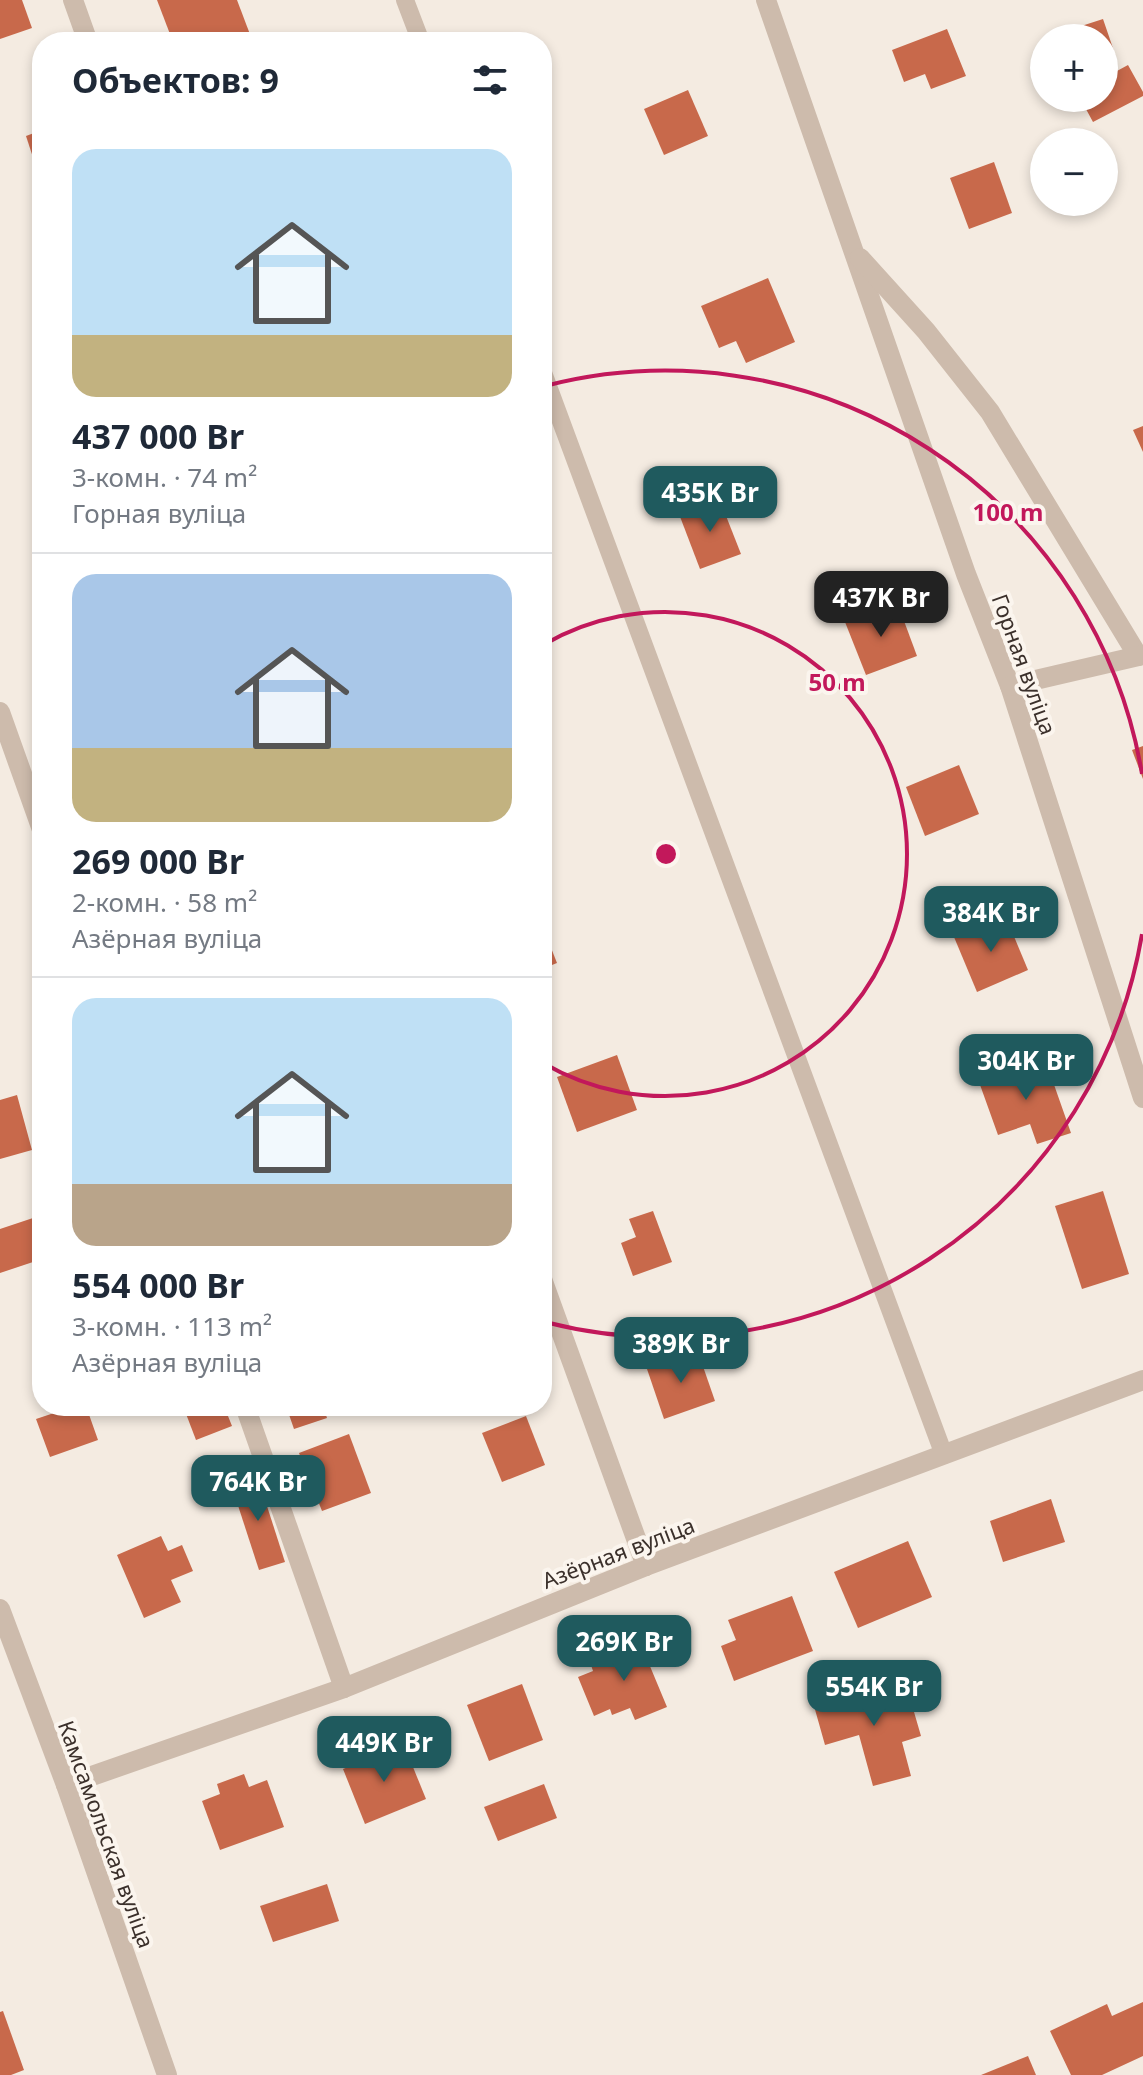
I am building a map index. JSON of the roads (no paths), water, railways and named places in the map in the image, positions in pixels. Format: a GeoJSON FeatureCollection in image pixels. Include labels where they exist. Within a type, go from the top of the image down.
{"type":"FeatureCollection","features":[{"type":"Feature","properties":{"kind":"street"},"geometry":{"type":"LineString","coordinates":[[73,0],[84,32]]}},
{"type":"Feature","properties":{"kind":"street","name":"Горная вуліца"},"geometry":{"type":"LineString","coordinates":[[766,0],[966,574],[1010,686],[1143,1098]]}},
{"type":"Feature","properties":{"kind":"street","name":"Горная вуліца"},"geometry":{"type":"LineString","coordinates":[[852,249],[926,331],[990,412],[1141,656]]}},
{"type":"Feature","properties":{"kind":"street"},"geometry":{"type":"LineString","coordinates":[[1010,686],[1141,656]]}},
{"type":"Feature","properties":{"kind":"street"},"geometry":{"type":"LineString","coordinates":[[0,712],[32,802]]}},
{"type":"Feature","properties":{"kind":"street"},"geometry":{"type":"LineString","coordinates":[[552,1307],[646,1566]]}},
{"type":"Feature","properties":{"kind":"street","name":"Азёрная вуліца"},"geometry":{"type":"LineString","coordinates":[[66,1785],[344,1688],[646,1566],[1143,1380]]}},
{"type":"Feature","properties":{"kind":"street"},"geometry":{"type":"LineString","coordinates":[[249,1416],[344,1688]]}},
{"type":"Feature","properties":{"kind":"street","name":"Камсамольская вуліца"},"geometry":{"type":"LineString","coordinates":[[0,1609],[66,1785],[167,2075]]}},
{"type":"Feature","properties":{"kind":"lane"},"geometry":{"type":"LineString","coordinates":[[405,0],[417,32]]}},
{"type":"Feature","properties":{"kind":"lane"},"geometry":{"type":"LineString","coordinates":[[552,397],[944,1455]]}}]}
